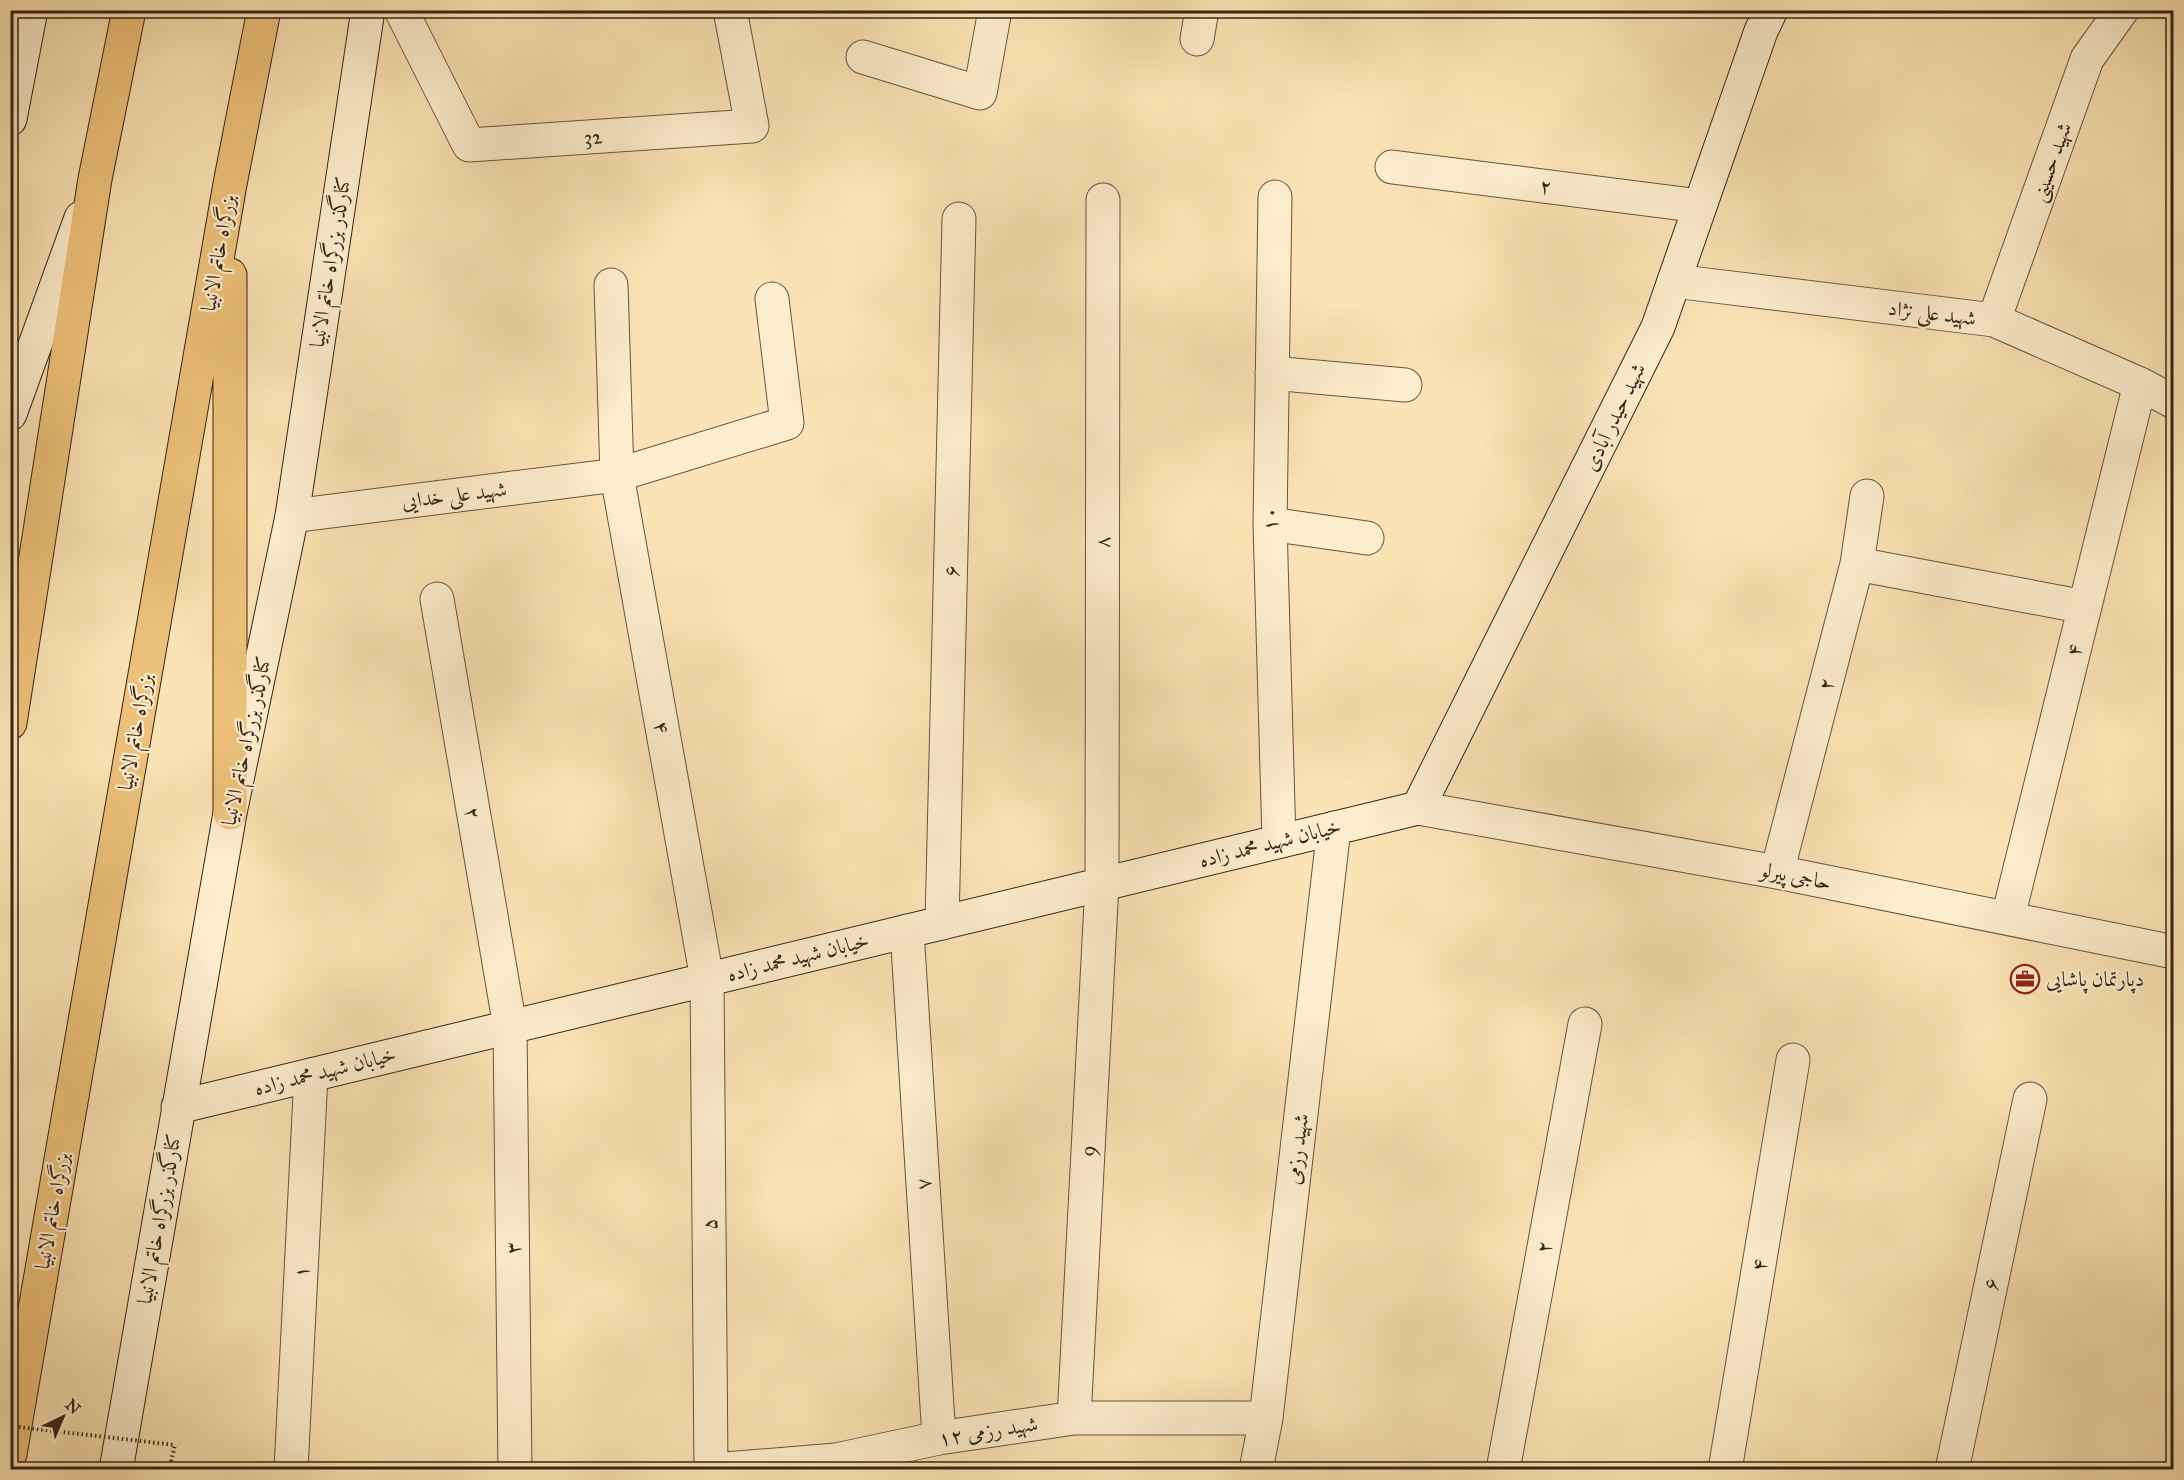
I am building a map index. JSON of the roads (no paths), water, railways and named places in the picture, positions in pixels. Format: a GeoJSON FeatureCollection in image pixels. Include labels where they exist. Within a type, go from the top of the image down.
{"type":"FeatureCollection","features":[{"type":"Feature","properties":{"kind":"highway"},"geometry":{"type":"LineString","coordinates":[[10,723],[95,179],[129,10]]}},
{"type":"Feature","properties":{"kind":"highway","name":"بزرگراه خاتم الانبیا"},"geometry":{"type":"LineString","coordinates":[[10,1454],[230,184],[264,10]]}},
{"type":"Feature","properties":{"kind":"highway"},"geometry":{"type":"LineString","coordinates":[[230,184],[230,813]]}},
{"type":"Feature","properties":{"kind":"street"},"geometry":{"type":"LineString","coordinates":[[11,113],[31,10]]}},
{"type":"Feature","properties":{"kind":"street","name":"کنارگذر بزرگراه خاتم الانبیا"},"geometry":{"type":"LineString","coordinates":[[116,1470],[230,813],[292,516],[368,10]]}},
{"type":"Feature","properties":{"kind":"street","name":"32"},"geometry":{"type":"LineString","coordinates":[[401,10],[469,145],[752,126],[730,10]]}},
{"type":"Feature","properties":{"kind":"street"},"geometry":{"type":"LineString","coordinates":[[863,57],[980,93],[995,10]]}},
{"type":"Feature","properties":{"kind":"street","name":"شهید حیدر آبادی"},"geometry":{"type":"LineString","coordinates":[[1418,808],[1658,327],[1761,31],[1771,10]]}},
{"type":"Feature","properties":{"kind":"street","name":"شهید حسینی"},"geometry":{"type":"LineString","coordinates":[[1994,320],[2087,59],[2122,10]]}},
{"type":"Feature","properties":{"kind":"street","name":"۲"},"geometry":{"type":"LineString","coordinates":[[1392,167],[1700,206]]}},
{"type":"Feature","properties":{"kind":"street"},"geometry":{"type":"LineString","coordinates":[[10,414],[95,179]]}},
{"type":"Feature","properties":{"kind":"street","name":"۱۰"},"geometry":{"type":"LineString","coordinates":[[1275,197],[1270,524],[1279,841]]}},
{"type":"Feature","properties":{"kind":"street","name":"۸"},"geometry":{"type":"LineString","coordinates":[[1102,200],[1102,884]]}},
{"type":"Feature","properties":{"kind":"street","name":"۶"},"geometry":{"type":"LineString","coordinates":[[942,922],[959,219]]}},
{"type":"Feature","properties":{"kind":"street","name":"شهید علی نژاد"},"geometry":{"type":"LineString","coordinates":[[1674,281],[1994,320],[2140,384],[2174,402]]}},
{"type":"Feature","properties":{"kind":"street","name":"۴"},"geometry":{"type":"LineString","coordinates":[[611,285],[617,475],[707,979]]}},
{"type":"Feature","properties":{"kind":"street","name":"شهید علی خدایی"},"geometry":{"type":"LineString","coordinates":[[292,516],[617,475],[787,423],[771,299]]}},
{"type":"Feature","properties":{"kind":"street"},"geometry":{"type":"LineString","coordinates":[[1272,373],[1405,385]]}},
{"type":"Feature","properties":{"kind":"street","name":"۴"},"geometry":{"type":"LineString","coordinates":[[2008,917],[2140,384]]}},
{"type":"Feature","properties":{"kind":"street","name":"۲"},"geometry":{"type":"LineString","coordinates":[[1776,872],[1857,564],[1867,496]]}},
{"type":"Feature","properties":{"kind":"street"},"geometry":{"type":"LineString","coordinates":[[1270,524],[1367,537]]}},
{"type":"Feature","properties":{"kind":"street"},"geometry":{"type":"LineString","coordinates":[[1857,564],[2085,607]]}},
{"type":"Feature","properties":{"kind":"street","name":"۲"},"geometry":{"type":"LineString","coordinates":[[437,599],[510,1027]]}},
{"type":"Feature","properties":{"kind":"street","name":"خیابان شهید محمد زاده"},"geometry":{"type":"LineString","coordinates":[[178,1107],[1418,808]]}},
{"type":"Feature","properties":{"kind":"street","name":"حاجی پیرلو"},"geometry":{"type":"LineString","coordinates":[[1418,808],[1776,872],[2174,952]]}},
{"type":"Feature","properties":{"kind":"street","name":"شهید رزمی"},"geometry":{"type":"LineString","coordinates":[[1256,1470],[1266,1418],[1334,828]]}},
{"type":"Feature","properties":{"kind":"street","name":"9"},"geometry":{"type":"LineString","coordinates":[[1074,1418],[1102,884]]}},
{"type":"Feature","properties":{"kind":"street","name":"۷"},"geometry":{"type":"LineString","coordinates":[[907,931],[939,1438]]}},
{"type":"Feature","properties":{"kind":"street","name":"۵"},"geometry":{"type":"LineString","coordinates":[[707,979],[712,1470]]}},
{"type":"Feature","properties":{"kind":"street","name":"۲"},"geometry":{"type":"LineString","coordinates":[[1503,1470],[1585,1024]]}},
{"type":"Feature","properties":{"kind":"street","name":"۳"},"geometry":{"type":"LineString","coordinates":[[510,1027],[515,1470]]}},
{"type":"Feature","properties":{"kind":"street","name":"۴"},"geometry":{"type":"LineString","coordinates":[[1725,1470],[1793,1060]]}},
{"type":"Feature","properties":{"kind":"street","name":"۱"},"geometry":{"type":"LineString","coordinates":[[291,1470],[311,1075]]}},
{"type":"Feature","properties":{"kind":"street","name":"۶"},"geometry":{"type":"LineString","coordinates":[[1952,1470],[2030,1099]]}},
{"type":"Feature","properties":{"kind":"street","name":"شهید رزمی ۱۲"},"geometry":{"type":"LineString","coordinates":[[712,1470],[835,1465],[939,1438],[1074,1418],[1266,1418]]}},
{"type":"Feature","properties":{"kind":"place","name":"دپارتمان پاشایی"},"geometry":{"type":"Point","coordinates":[2025,979]}}]}
